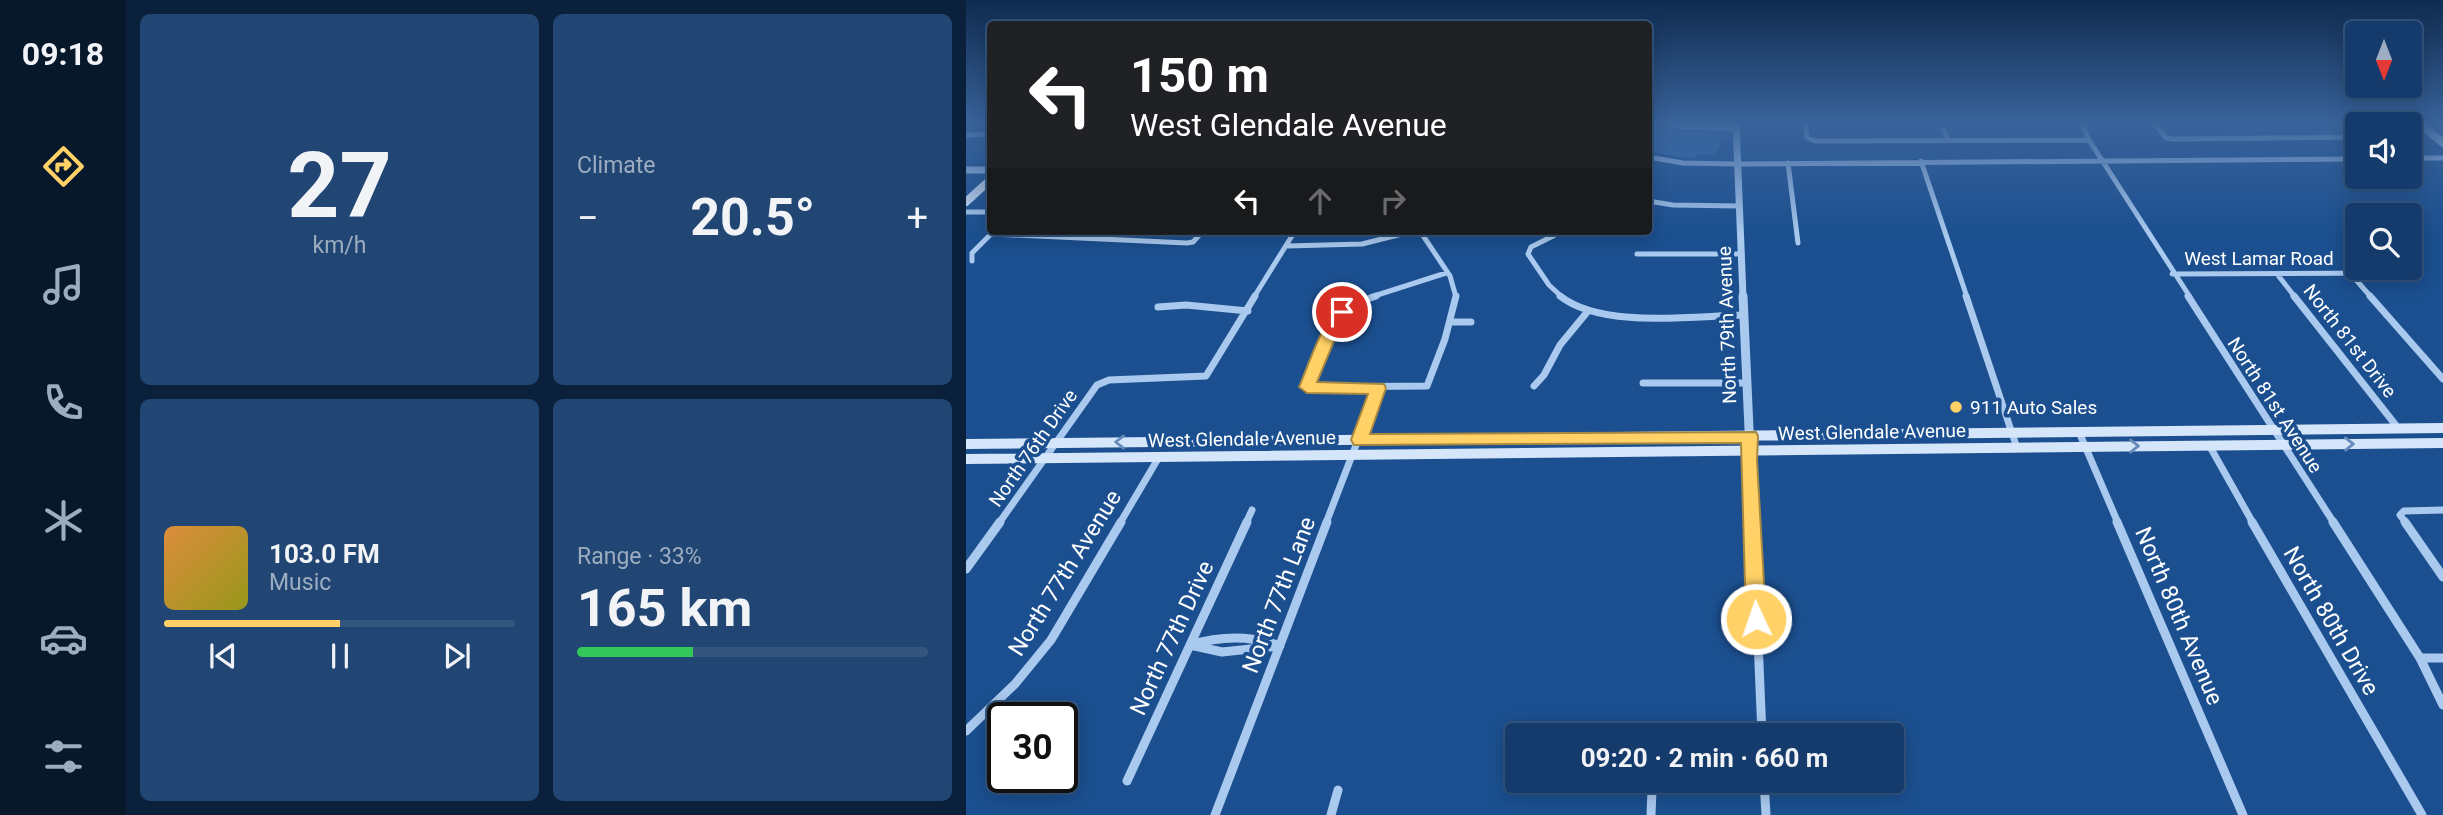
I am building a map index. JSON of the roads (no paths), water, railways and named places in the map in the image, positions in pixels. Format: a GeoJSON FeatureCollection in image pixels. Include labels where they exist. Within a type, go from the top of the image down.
{"type":"FeatureCollection","features":[{"type":"Feature","properties":{"kind":"main road"},"geometry":{"type":"LineString","coordinates":[[966,202],[987,183]]}},
{"type":"Feature","properties":{"kind":"main road","name":"West Glendale Avenue"},"geometry":{"type":"LineString","coordinates":[[966,444],[2443,428]]}},
{"type":"Feature","properties":{"kind":"main road","name":"West Glendale Avenue"},"geometry":{"type":"LineString","coordinates":[[966,459],[2443,443]]}},
{"type":"Feature","properties":{"kind":"street"},"geometry":{"type":"LineString","coordinates":[[1666,160],[1738,164],[2225,160]]}},
{"type":"Feature","properties":{"kind":"street","name":"North 79th Avenue"},"geometry":{"type":"LineString","coordinates":[[1738,160],[1761,723]]}},
{"type":"Feature","properties":{"kind":"street","name":"North 81st Avenue"},"geometry":{"type":"LineString","coordinates":[[2102,161],[2281,445],[2327,511],[2420,658],[2443,705]]}},
{"type":"Feature","properties":{"kind":"street"},"geometry":{"type":"LineString","coordinates":[[1921,162],[2017,448]]}},
{"type":"Feature","properties":{"kind":"street"},"geometry":{"type":"LineString","coordinates":[[1788,163],[1798,243]]}},
{"type":"Feature","properties":{"kind":"street"},"geometry":{"type":"LineString","coordinates":[[966,170],[987,170]]}},
{"type":"Feature","properties":{"kind":"street"},"geometry":{"type":"LineString","coordinates":[[1652,201],[1740,206]]}},
{"type":"Feature","properties":{"kind":"street"},"geometry":{"type":"LineString","coordinates":[[966,212],[987,212]]}},
{"type":"Feature","properties":{"kind":"street"},"geometry":{"type":"LineString","coordinates":[[972,261],[972,253],[990,235]]}},
{"type":"Feature","properties":{"kind":"street"},"geometry":{"type":"LineString","coordinates":[[1049,235],[1131,243],[1193,242],[1199,235]]}},
{"type":"Feature","properties":{"kind":"street"},"geometry":{"type":"LineString","coordinates":[[1158,307],[1186,305],[1248,311],[1293,235]]}},
{"type":"Feature","properties":{"kind":"street"},"geometry":{"type":"LineString","coordinates":[[1380,235],[1381,240]]}},
{"type":"Feature","properties":{"kind":"street"},"geometry":{"type":"LineString","coordinates":[[1287,246],[1344,246],[1399,235]]}},
{"type":"Feature","properties":{"kind":"street"},"geometry":{"type":"LineString","coordinates":[[1422,235],[1446,273],[1456,293],[1450,322],[1427,386],[1307,387],[1335,320],[1354,303],[1446,273]]}},
{"type":"Feature","properties":{"kind":"street"},"geometry":{"type":"LineString","coordinates":[[1556,235],[1528,250],[1559,295],[1588,311],[1615,315],[1743,315]]}},
{"type":"Feature","properties":{"kind":"street"},"geometry":{"type":"LineString","coordinates":[[1637,254],[1742,254]]}},
{"type":"Feature","properties":{"kind":"street","name":"West Lamar Road"},"geometry":{"type":"LineString","coordinates":[[2172,274],[2345,274]]}},
{"type":"Feature","properties":{"kind":"street","name":"North 81st Drive"},"geometry":{"type":"LineString","coordinates":[[2277,274],[2398,428]]}},
{"type":"Feature","properties":{"kind":"street"},"geometry":{"type":"LineString","coordinates":[[2355,280],[2443,379]]}},
{"type":"Feature","properties":{"kind":"street"},"geometry":{"type":"LineString","coordinates":[[1346,299],[1354,303]]}},
{"type":"Feature","properties":{"kind":"street","name":"North 76th Drive"},"geometry":{"type":"LineString","coordinates":[[966,569],[1103,381],[1206,376],[1248,311]]}},
{"type":"Feature","properties":{"kind":"street"},"geometry":{"type":"LineString","coordinates":[[1534,386],[1544,375],[1560,345],[1588,311]]}},
{"type":"Feature","properties":{"kind":"street"},"geometry":{"type":"LineString","coordinates":[[1450,322],[1471,321]]}},
{"type":"Feature","properties":{"kind":"street"},"geometry":{"type":"LineString","coordinates":[[1643,383],[1747,383]]}},
{"type":"Feature","properties":{"kind":"street","name":"North 77th Lane"},"geometry":{"type":"LineString","coordinates":[[1215,815],[1378,388]]}},
{"type":"Feature","properties":{"kind":"street","name":"North 80th Avenue"},"geometry":{"type":"LineString","coordinates":[[2079,432],[2243,815]]}},
{"type":"Feature","properties":{"kind":"street","name":"North 80th Drive"},"geometry":{"type":"LineString","coordinates":[[2209,445],[2422,815]]}},
{"type":"Feature","properties":{"kind":"street","name":"North 77th Avenue"},"geometry":{"type":"LineString","coordinates":[[966,731],[1016,684],[1051,640],[1159,457]]}},
{"type":"Feature","properties":{"kind":"street","name":"North 77th Drive"},"geometry":{"type":"LineString","coordinates":[[1127,781],[1252,510]]}},
{"type":"Feature","properties":{"kind":"street"},"geometry":{"type":"LineString","coordinates":[[2443,510],[2404,511],[2400,514],[2443,577]]}},
{"type":"Feature","properties":{"kind":"street"},"geometry":{"type":"LineString","coordinates":[[1190,645],[1200,650],[1259,650],[1280,646]]}},
{"type":"Feature","properties":{"kind":"street"},"geometry":{"type":"LineString","coordinates":[[2420,658],[2443,657]]}},
{"type":"Feature","properties":{"kind":"street"},"geometry":{"type":"LineString","coordinates":[[1331,815],[1338,790]]}},
{"type":"Feature","properties":{"kind":"street"},"geometry":{"type":"LineString","coordinates":[[1651,815],[1652,793]]}},
{"type":"Feature","properties":{"kind":"street"},"geometry":{"type":"LineString","coordinates":[[1765,793],[1766,815]]}},
{"type":"Feature","properties":{"kind":"place","name":"911 Auto Sales"},"geometry":{"type":"Point","coordinates":[1956,407]}}]}
